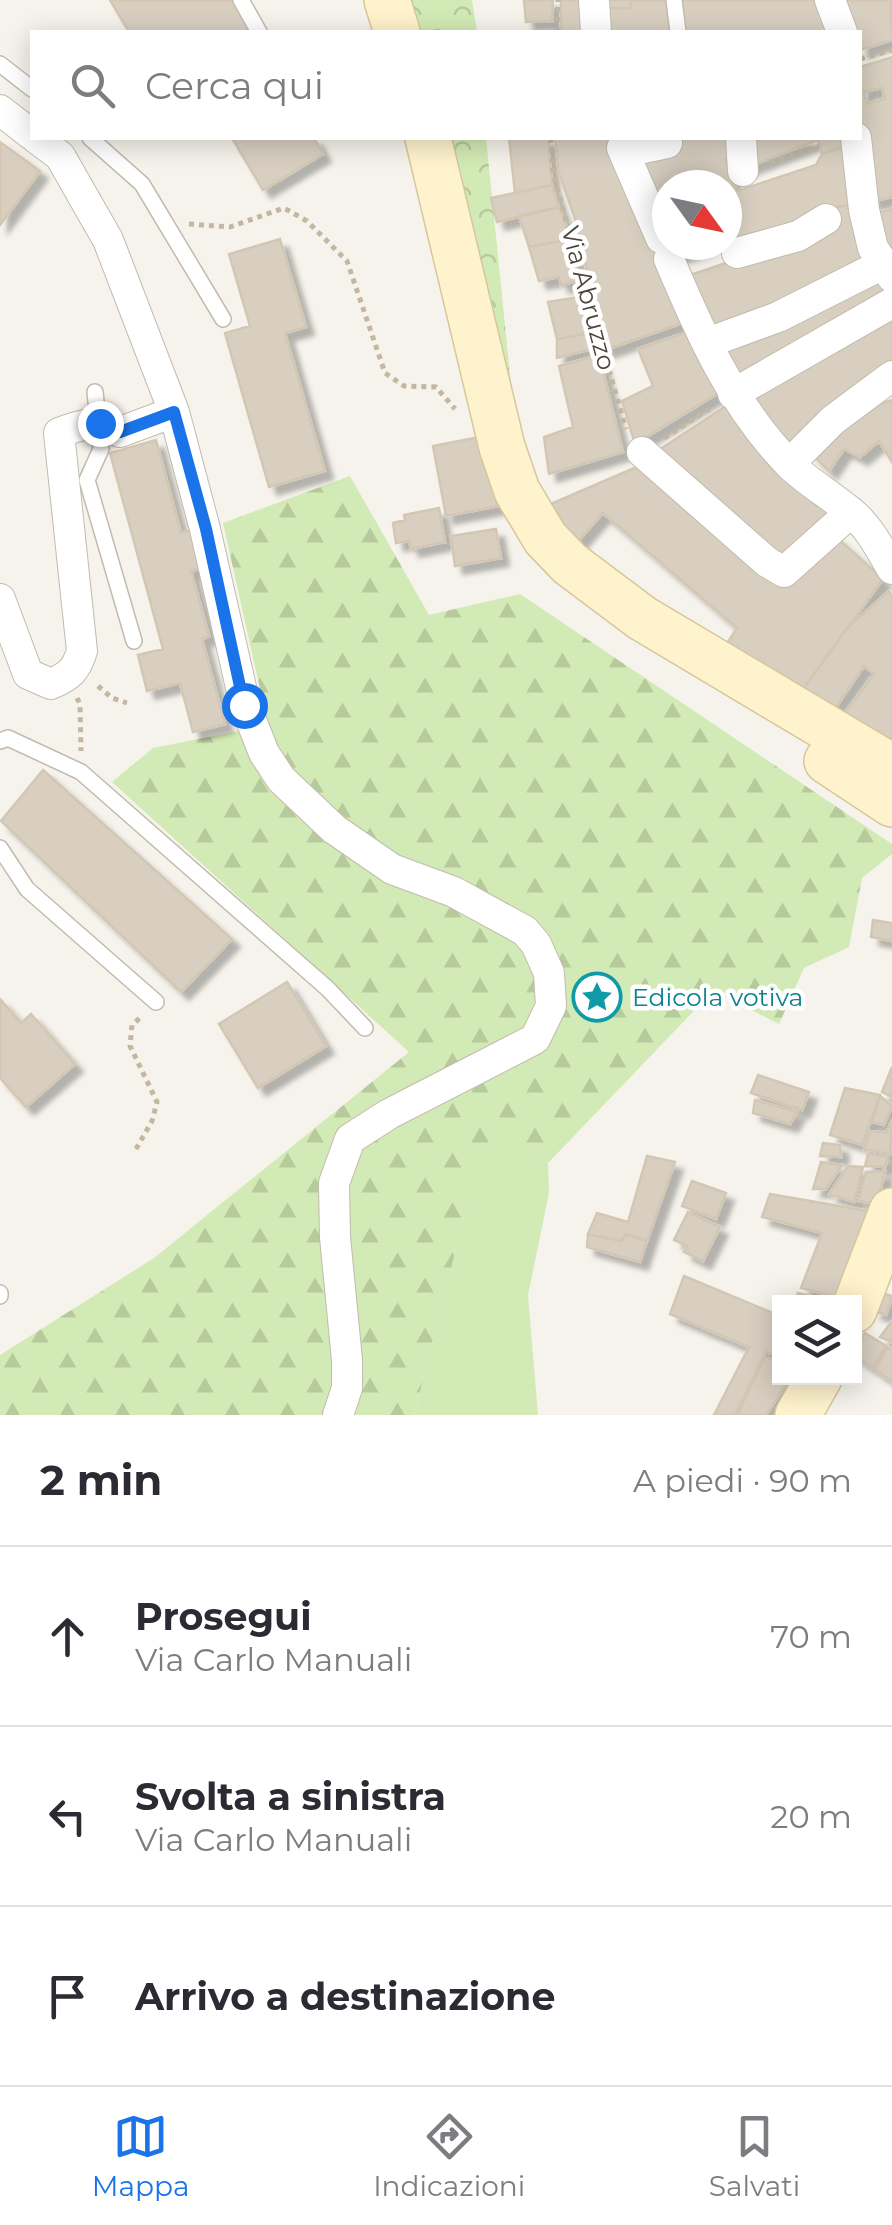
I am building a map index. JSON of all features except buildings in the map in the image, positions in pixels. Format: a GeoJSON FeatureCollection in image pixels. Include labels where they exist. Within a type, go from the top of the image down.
{"type":"FeatureCollection","features":[{"type":"Feature","properties":{"kind":"main road"},"geometry":{"type":"LineString","coordinates":[[387,0],[396,30]]}},
{"type":"Feature","properties":{"kind":"main road"},"geometry":{"type":"LineString","coordinates":[[428,140],[502,447],[518,491],[546,538],[570,564],[642,618],[892,767]]}},
{"type":"Feature","properties":{"kind":"main road"},"geometry":{"type":"LineString","coordinates":[[642,618],[648,645],[695,681],[892,804]]}},
{"type":"Feature","properties":{"kind":"main road"},"geometry":{"type":"LineString","coordinates":[[860,1295],[892,1211]]}},
{"type":"Feature","properties":{"kind":"main road"},"geometry":{"type":"LineString","coordinates":[[798,1415],[815,1385]]}},
{"type":"Feature","properties":{"kind":"street"},"geometry":{"type":"LineString","coordinates":[[594,0],[596,30]]}},
{"type":"Feature","properties":{"kind":"street"},"geometry":{"type":"LineString","coordinates":[[830,0],[841,30]]}},
{"type":"Feature","properties":{"kind":"street"},"geometry":{"type":"LineString","coordinates":[[0,110],[30,133]]}},
{"type":"Feature","properties":{"kind":"street"},"geometry":{"type":"LineString","coordinates":[[39,140],[60,156],[108,240],[174,412],[206,529],[244,705],[264,753],[280,779],[334,830],[392,869],[454,892],[524,931],[536,944],[551,986],[551,1006],[535,1039],[389,1114],[350,1139],[334,1183],[347,1360],[347,1388],[338,1415]]}},
{"type":"Feature","properties":{"kind":"street"},"geometry":{"type":"LineString","coordinates":[[666,140],[623,150],[733,394],[789,464],[868,530],[892,569]]}},
{"type":"Feature","properties":{"kind":"street"},"geometry":{"type":"LineString","coordinates":[[741,140],[743,170]]}},
{"type":"Feature","properties":{"kind":"street"},"geometry":{"type":"LineString","coordinates":[[707,343],[888,270],[873,248],[860,211],[856,140]]}},
{"type":"Feature","properties":{"kind":"street"},"geometry":{"type":"LineString","coordinates":[[742,252],[798,236],[826,219]]}},
{"type":"Feature","properties":{"kind":"street"},"geometry":{"type":"LineString","coordinates":[[733,394],[892,303]]}},
{"type":"Feature","properties":{"kind":"street"},"geometry":{"type":"LineString","coordinates":[[789,464],[833,420],[892,376]]}},
{"type":"Feature","properties":{"kind":"street"},"geometry":{"type":"LineString","coordinates":[[0,600],[28,674],[51,684],[72,672],[82,650],[59,433],[82,423],[100,423],[120,432],[174,412]]}},
{"type":"Feature","properties":{"kind":"street"},"geometry":{"type":"LineString","coordinates":[[638,455],[784,572],[851,512]]}},
{"type":"Feature","properties":{"kind":"lane"},"geometry":{"type":"LineString","coordinates":[[241,0],[259,30]]}},
{"type":"Feature","properties":{"kind":"lane"},"geometry":{"type":"LineString","coordinates":[[674,0],[678,30]]}},
{"type":"Feature","properties":{"kind":"lane"},"geometry":{"type":"LineString","coordinates":[[0,64],[30,88]]}},
{"type":"Feature","properties":{"kind":"lane"},"geometry":{"type":"LineString","coordinates":[[92,140],[142,184],[223,319]]}},
{"type":"Feature","properties":{"kind":"lane"},"geometry":{"type":"LineString","coordinates":[[94,392],[101,449],[87,480],[134,642]]}},
{"type":"Feature","properties":{"kind":"lane"},"geometry":{"type":"LineString","coordinates":[[0,741],[8,738],[81,772],[328,990],[365,1028]]}},
{"type":"Feature","properties":{"kind":"lane"},"geometry":{"type":"LineString","coordinates":[[0,848],[26,889],[156,1002]]}},
{"type":"Feature","properties":{"kind":"path"},"geometry":{"type":"LineString","coordinates":[[557,30],[558,0]]}},
{"type":"Feature","properties":{"kind":"path"},"geometry":{"type":"LineString","coordinates":[[862,58],[892,50]]}},
{"type":"Feature","properties":{"kind":"path","name":"Via Abruzzo"},"geometry":{"type":"LineString","coordinates":[[551,140],[553,174],[638,455]]}},
{"type":"Feature","properties":{"kind":"path"},"geometry":{"type":"LineString","coordinates":[[743,170],[820,146]]}},
{"type":"Feature","properties":{"kind":"path"},"geometry":{"type":"LineString","coordinates":[[163,216],[192,224],[230,227],[284,208],[307,221],[347,260],[385,373],[404,386],[436,388],[451,407],[464,413]]}},
{"type":"Feature","properties":{"kind":"path"},"geometry":{"type":"LineString","coordinates":[[638,455],[733,394]]}},
{"type":"Feature","properties":{"kind":"path"},"geometry":{"type":"LineString","coordinates":[[72,672],[112,698],[126,702]]}},
{"type":"Feature","properties":{"kind":"path"},"geometry":{"type":"LineString","coordinates":[[72,672],[80,704],[81,772]]}},
{"type":"Feature","properties":{"kind":"path"},"geometry":{"type":"LineString","coordinates":[[136,1148],[152,1121],[156,1102],[130,1046],[132,1025],[156,1002]]}},
{"type":"Feature","properties":{"kind":"green space"},"geometry":{"type":"Polygon","coordinates":[[[401,0],[472,0],[477,30],[408,30],[401,0]]]}},
{"type":"Feature","properties":{"kind":"green space"},"geometry":{"type":"Polygon","coordinates":[[[436,140],[486,140],[516,434],[436,140]]]}},
{"type":"Feature","properties":{"kind":"green space"},"geometry":{"type":"Polygon","coordinates":[[[350,476],[429,615],[520,594],[892,844],[892,854],[862,878],[849,947],[804,968],[779,1024],[713,991],[548,1163],[483,1142],[414,1415],[0,1415],[0,1355],[154,1258],[409,1052],[112,782],[153,748],[268,725],[223,523],[350,476]]]}},
{"type":"Feature","properties":{"kind":"green space"},"geometry":{"type":"Polygon","coordinates":[[[483,1141],[548,1163],[549,1193],[528,1295],[538,1415],[414,1415],[483,1141]]]}},
{"type":"Feature","properties":{"kind":"place","name":"Edicola votiva"},"geometry":{"type":"Point","coordinates":[597,997]}},
{"type":"Feature","properties":{"kind":"route"},"geometry":{"type":"LineString","coordinates":[[100,423],[120,432],[174,412],[206,529],[244,705]]}}]}
